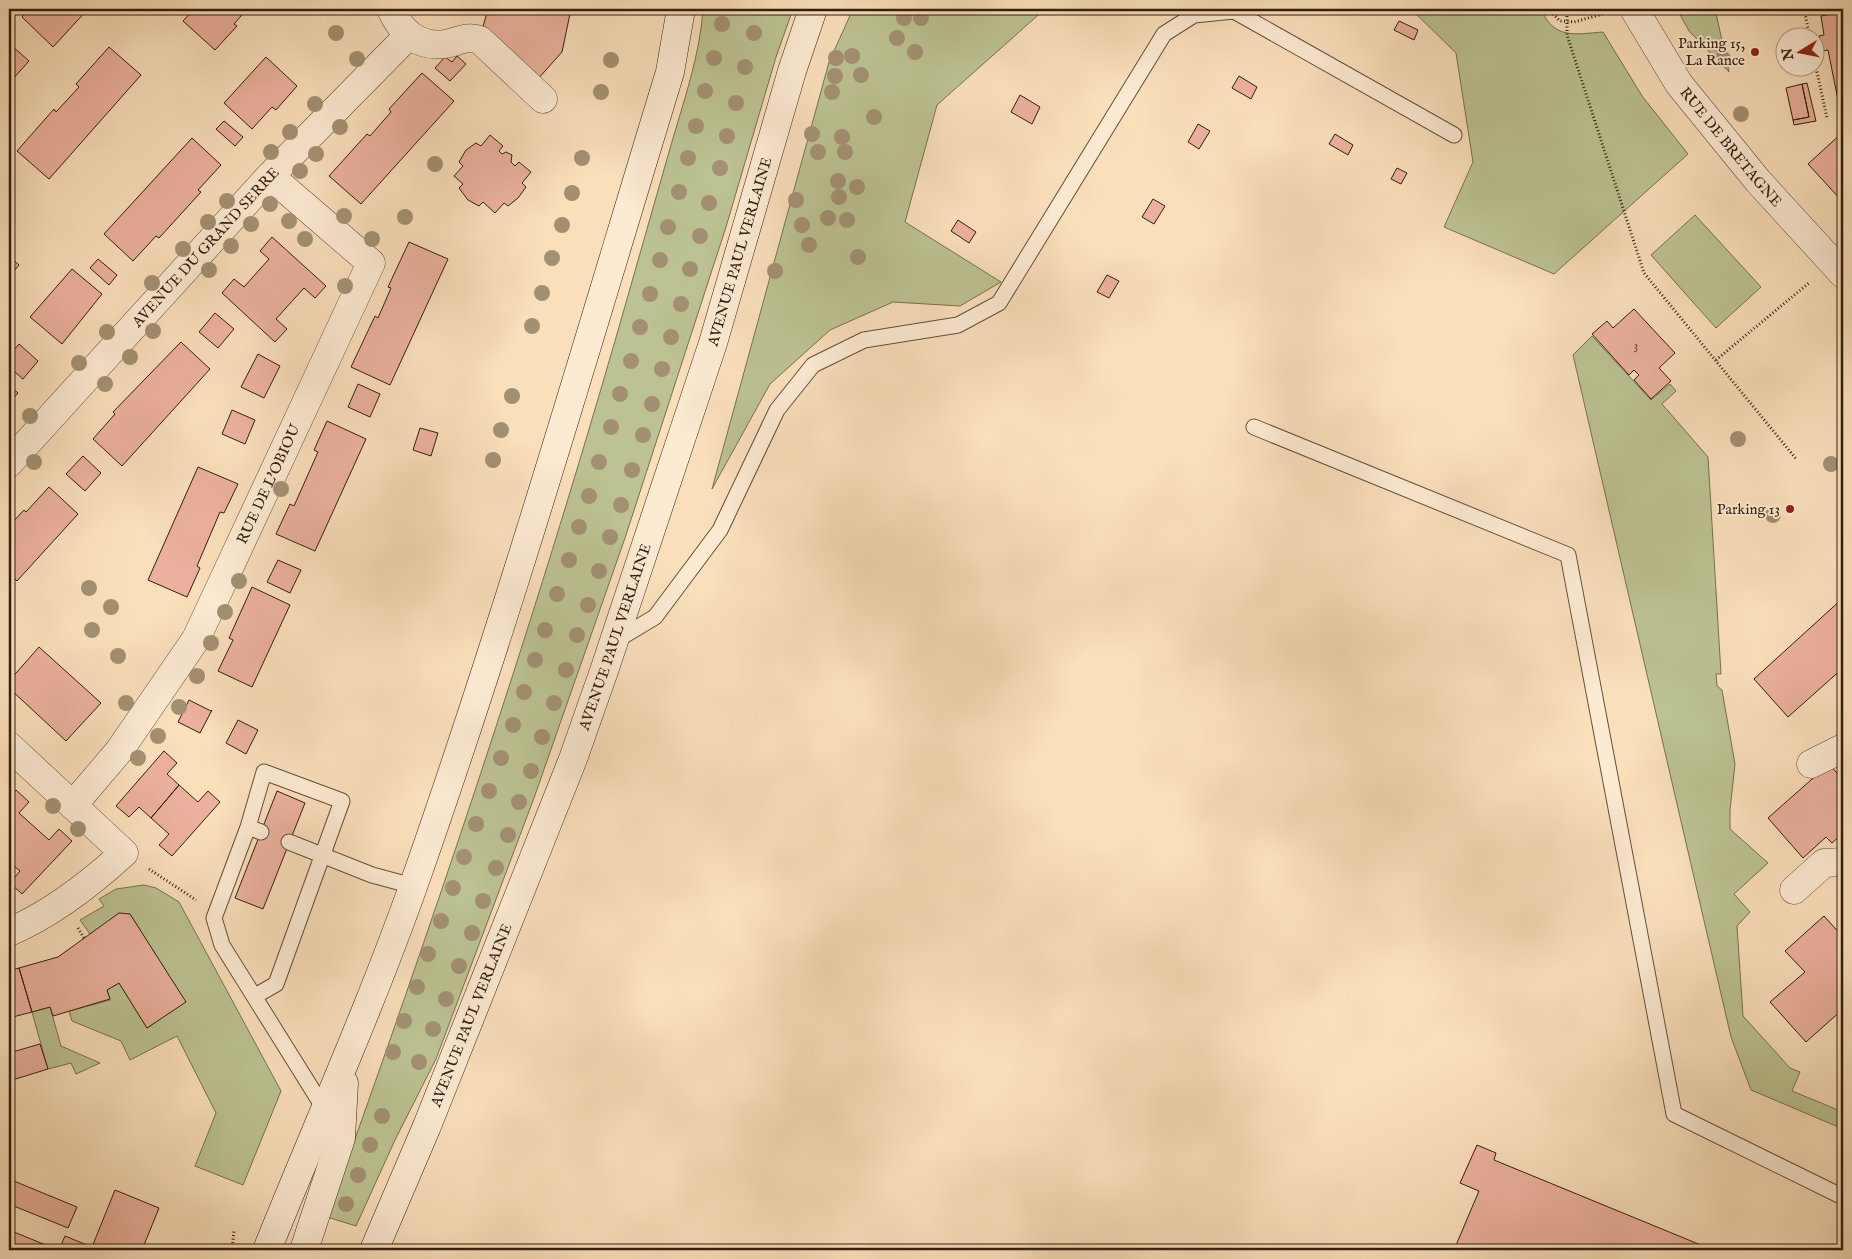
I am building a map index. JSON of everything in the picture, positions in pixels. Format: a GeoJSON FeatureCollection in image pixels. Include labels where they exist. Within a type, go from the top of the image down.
{"type":"FeatureCollection","features":[{"type":"Feature","properties":{"kind":"main road"},"geometry":{"type":"LineString","coordinates":[[391,9],[395,19],[408,36],[426,43],[444,45],[472,37],[480,40],[543,99]]}},
{"type":"Feature","properties":{"kind":"main road"},"geometry":{"type":"LineString","coordinates":[[267,1250],[344,1064],[413,886],[496,639],[670,72],[681,9]]}},
{"type":"Feature","properties":{"kind":"main road","name":"AVENUE PAUL VERLAINE"},"geometry":{"type":"LineString","coordinates":[[374,1250],[427,1126],[569,768],[615,640],[713,343],[792,70],[813,9]]}},
{"type":"Feature","properties":{"kind":"main road","name":"RUE DE BRETAGNE"},"geometry":{"type":"LineString","coordinates":[[1634,9],[1679,84],[1758,181],[1843,274]]}},
{"type":"Feature","properties":{"kind":"main road","name":"AVENUE DU GRAND SERRE"},"geometry":{"type":"LineString","coordinates":[[9,463],[270,176],[408,36]]}},
{"type":"Feature","properties":{"kind":"main road","name":"RUE DE L'OBIOU"},"geometry":{"type":"LineString","coordinates":[[73,805],[119,751],[196,639],[371,263],[270,176]]}},
{"type":"Feature","properties":{"kind":"main road"},"geometry":{"type":"LineString","coordinates":[[9,746],[124,853],[96,878],[62,902],[9,932]]}},
{"type":"Feature","properties":{"kind":"main road"},"geometry":{"type":"LineString","coordinates":[[1811,764],[1843,748]]}},
{"type":"Feature","properties":{"kind":"main road"},"geometry":{"type":"LineString","coordinates":[[1794,890],[1824,863],[1843,862]]}},
{"type":"Feature","properties":{"kind":"main road"},"geometry":{"type":"LineString","coordinates":[[304,1250],[341,1138],[344,1064]]}},
{"type":"Feature","properties":{"kind":"lane"},"geometry":{"type":"LineString","coordinates":[[615,640],[655,617],[720,530],[777,410],[814,365],[864,340],[958,325],[999,303],[1164,34],[1194,15],[1234,11],[1454,135]]}},
{"type":"Feature","properties":{"kind":"lane"},"geometry":{"type":"LineString","coordinates":[[1254,427],[1568,554],[1674,1114],[1843,1197]]}},
{"type":"Feature","properties":{"kind":"lane"},"geometry":{"type":"LineString","coordinates":[[255,996],[276,984],[342,801],[264,772],[255,829],[214,918],[222,944],[325,1110]]}},
{"type":"Feature","properties":{"kind":"lane"},"geometry":{"type":"LineString","coordinates":[[289,842],[379,877],[413,886]]}},
{"type":"Feature","properties":{"kind":"path"},"geometry":{"type":"LineString","coordinates":[[1548,9],[1560,21],[1593,18],[1603,14]]}},
{"type":"Feature","properties":{"kind":"path"},"geometry":{"type":"LineString","coordinates":[[1567,9],[1567,35],[1644,273],[1797,460]]}},
{"type":"Feature","properties":{"kind":"path"},"geometry":{"type":"LineString","coordinates":[[1805,9],[1808,28]]}},
{"type":"Feature","properties":{"kind":"path"},"geometry":{"type":"LineString","coordinates":[[1818,78],[1827,118]]}},
{"type":"Feature","properties":{"kind":"path"},"geometry":{"type":"LineString","coordinates":[[1716,360],[1812,280]]}},
{"type":"Feature","properties":{"kind":"path"},"geometry":{"type":"LineString","coordinates":[[124,853],[191,895],[214,918]]}},
{"type":"Feature","properties":{"kind":"path"},"geometry":{"type":"LineString","coordinates":[[232,1250],[234,1230]]}},
{"type":"Feature","properties":{"kind":"green space"},"geometry":{"type":"Polygon","coordinates":[[[703,9],[793,9],[776,57],[726,227],[626,535],[534,798],[436,1059],[395,1140],[356,1226],[327,1217],[405,998],[479,778],[550,557],[686,94],[699,43],[703,9]]]}},
{"type":"Feature","properties":{"kind":"green space"},"geometry":{"type":"Polygon","coordinates":[[[853,9],[1045,9],[937,105],[905,222],[1001,282],[960,306],[893,302],[830,330],[770,384],[712,489],[829,62],[853,9]]]}},
{"type":"Feature","properties":{"kind":"green space"},"geometry":{"type":"Polygon","coordinates":[[[1411,9],[1541,9],[1552,26],[1566,33],[1603,32],[1642,96],[1688,154],[1554,274],[1444,227],[1473,162],[1456,53],[1411,9]]]}},
{"type":"Feature","properties":{"kind":"green space"},"geometry":{"type":"Polygon","coordinates":[[[1677,9],[1715,9],[1729,72],[1689,31],[1677,9]]]}},
{"type":"Feature","properties":{"kind":"green space"},"geometry":{"type":"Polygon","coordinates":[[[1695,215],[1761,287],[1716,328],[1651,255],[1695,215]]]}},
{"type":"Feature","properties":{"kind":"green space"},"geometry":{"type":"Polygon","coordinates":[[[1592,336],[1651,400],[1670,384],[1676,391],[1662,404],[1708,457],[1721,674],[1716,674],[1717,686],[1722,690],[1735,764],[1730,829],[1768,863],[1734,894],[1750,912],[1737,926],[1743,1016],[1790,1068],[1800,1072],[1792,1091],[1843,1112],[1843,1129],[1751,1090],[1731,1037],[1573,355],[1592,336]]]}},
{"type":"Feature","properties":{"kind":"green space"},"geometry":{"type":"Polygon","coordinates":[[[144,885],[156,888],[179,902],[281,1091],[243,1185],[195,1166],[216,1113],[177,1036],[130,1060],[121,1041],[72,1021],[69,1011],[110,1000],[107,990],[119,983],[147,1028],[185,1002],[130,914],[90,934],[80,920],[104,906],[99,899],[116,889],[144,885]]]}},
{"type":"Feature","properties":{"kind":"green space"},"geometry":{"type":"Polygon","coordinates":[[[50,1007],[61,1046],[100,1063],[76,1074],[71,1063],[48,1069],[32,1012],[50,1007]]]}},
{"type":"Feature","properties":{"kind":"building"},"geometry":{"type":"Polygon","coordinates":[[[29,9],[88,9],[53,47],[22,17],[29,9]]]}},
{"type":"Feature","properties":{"kind":"building"},"geometry":{"type":"Polygon","coordinates":[[[194,9],[247,9],[234,24],[237,26],[215,50],[183,21],[194,9]]]}},
{"type":"Feature","properties":{"kind":"building"},"geometry":{"type":"Polygon","coordinates":[[[488,9],[571,9],[562,52],[537,80],[482,30],[488,9]]]}},
{"type":"Feature","properties":{"kind":"building"},"geometry":{"type":"Polygon","coordinates":[[[1843,12],[1843,125],[1828,50],[1824,51],[1824,28],[1821,16],[1843,12]]]}},
{"type":"Feature","properties":{"kind":"building"},"geometry":{"type":"Polygon","coordinates":[[[1399,21],[1418,30],[1414,40],[1394,30],[1399,21]]]}},
{"type":"Feature","properties":{"kind":"building"},"geometry":{"type":"Polygon","coordinates":[[[11,45],[29,61],[12,80],[9,78],[9,47],[11,45]]]}},
{"type":"Feature","properties":{"kind":"building"},"geometry":{"type":"Polygon","coordinates":[[[109,47],[141,75],[49,179],[17,151],[54,109],[56,112],[79,87],[76,84],[109,47]]]}},
{"type":"Feature","properties":{"kind":"building"},"geometry":{"type":"Polygon","coordinates":[[[457,56],[466,64],[450,81],[435,68],[445,57],[452,62],[457,56]]]}},
{"type":"Feature","properties":{"kind":"building"},"geometry":{"type":"Polygon","coordinates":[[[266,57],[297,86],[276,110],[272,107],[252,129],[224,103],[266,57]]]}},
{"type":"Feature","properties":{"kind":"building"},"geometry":{"type":"Polygon","coordinates":[[[422,73],[454,101],[361,204],[329,176],[367,134],[370,136],[391,112],[389,109],[422,73]]]}},
{"type":"Feature","properties":{"kind":"building"},"geometry":{"type":"Polygon","coordinates":[[[1239,76],[1257,87],[1251,99],[1232,88],[1239,76]]]}},
{"type":"Feature","properties":{"kind":"building"},"geometry":{"type":"Polygon","coordinates":[[[1807,83],[1816,121],[1794,125],[1793,120],[1809,117],[1802,84],[1807,83]]]}},
{"type":"Feature","properties":{"kind":"building"},"geometry":{"type":"Polygon","coordinates":[[[1802,84],[1809,117],[1793,120],[1786,88],[1802,84]]]}},
{"type":"Feature","properties":{"kind":"building"},"geometry":{"type":"Polygon","coordinates":[[[1020,95],[1040,107],[1032,124],[1011,112],[1020,95]]]}},
{"type":"Feature","properties":{"kind":"building"},"geometry":{"type":"Polygon","coordinates":[[[224,121],[243,137],[235,146],[216,129],[224,121]]]}},
{"type":"Feature","properties":{"kind":"building"},"geometry":{"type":"Polygon","coordinates":[[[1198,124],[1210,131],[1199,149],[1188,142],[1198,124]]]}},
{"type":"Feature","properties":{"kind":"building"},"geometry":{"type":"Polygon","coordinates":[[[1843,132],[1843,198],[1841,200],[1808,164],[1843,132]]]}},
{"type":"Feature","properties":{"kind":"building"},"geometry":{"type":"Polygon","coordinates":[[[1335,134],[1353,145],[1348,155],[1329,144],[1335,134]]]}},
{"type":"Feature","properties":{"kind":"building"},"geometry":{"type":"Polygon","coordinates":[[[490,135],[503,146],[499,151],[502,154],[506,152],[512,155],[511,162],[515,166],[519,162],[531,172],[522,183],[526,187],[518,198],[508,206],[504,203],[495,213],[483,202],[479,206],[468,200],[459,188],[463,184],[454,176],[463,166],[459,162],[466,150],[476,143],[481,146],[490,135]]]}},
{"type":"Feature","properties":{"kind":"building"},"geometry":{"type":"Polygon","coordinates":[[[192,138],[221,165],[198,190],[201,192],[159,238],[156,236],[133,261],[104,234],[192,138]]]}},
{"type":"Feature","properties":{"kind":"building"},"geometry":{"type":"Polygon","coordinates":[[[1397,168],[1407,173],[1401,184],[1391,179],[1397,168]]]}},
{"type":"Feature","properties":{"kind":"building"},"geometry":{"type":"Polygon","coordinates":[[[1153,199],[1165,206],[1154,224],[1142,217],[1153,199]]]}},
{"type":"Feature","properties":{"kind":"building"},"geometry":{"type":"Polygon","coordinates":[[[958,220],[976,232],[969,243],[951,231],[958,220]]]}},
{"type":"Feature","properties":{"kind":"building"},"geometry":{"type":"Polygon","coordinates":[[[272,237],[326,286],[315,298],[304,288],[276,319],[287,329],[275,342],[222,293],[234,279],[244,287],[269,259],[260,251],[272,237]]]}},
{"type":"Feature","properties":{"kind":"building"},"geometry":{"type":"Polygon","coordinates":[[[409,242],[448,259],[390,385],[351,367],[375,316],[378,318],[391,288],[388,287],[409,242]]]}},
{"type":"Feature","properties":{"kind":"building"},"geometry":{"type":"Polygon","coordinates":[[[9,256],[19,265],[9,277],[9,256]]]}},
{"type":"Feature","properties":{"kind":"building"},"geometry":{"type":"Polygon","coordinates":[[[98,259],[117,275],[109,285],[90,268],[98,259]]]}},
{"type":"Feature","properties":{"kind":"building"},"geometry":{"type":"Polygon","coordinates":[[[72,269],[102,294],[62,344],[30,317],[72,269]]]}},
{"type":"Feature","properties":{"kind":"building"},"geometry":{"type":"Polygon","coordinates":[[[1107,275],[1119,281],[1109,298],[1097,292],[1107,275]]]}},
{"type":"Feature","properties":{"kind":"building"},"geometry":{"type":"Polygon","coordinates":[[[1634,309],[1675,353],[1659,368],[1671,381],[1651,399],[1634,380],[1639,375],[1634,370],[1629,375],[1592,334],[1607,321],[1613,328],[1634,309]]]}},
{"type":"Feature","properties":{"kind":"building"},"geometry":{"type":"Polygon","coordinates":[[[215,313],[234,329],[218,348],[199,332],[215,313]]]}},
{"type":"Feature","properties":{"kind":"building"},"geometry":{"type":"Polygon","coordinates":[[[181,342],[210,369],[122,466],[93,439],[115,414],[113,412],[181,342]]]}},
{"type":"Feature","properties":{"kind":"building"},"geometry":{"type":"Polygon","coordinates":[[[19,344],[38,361],[23,379],[9,367],[9,356],[19,344]]]}},
{"type":"Feature","properties":{"kind":"building"},"geometry":{"type":"Polygon","coordinates":[[[258,354],[280,366],[264,398],[241,387],[258,354]]]}},
{"type":"Feature","properties":{"kind":"building"},"geometry":{"type":"Polygon","coordinates":[[[358,384],[380,394],[370,417],[348,407],[358,384]]]}},
{"type":"Feature","properties":{"kind":"building"},"geometry":{"type":"Polygon","coordinates":[[[9,385],[18,393],[9,403],[9,385]]]}},
{"type":"Feature","properties":{"kind":"building"},"geometry":{"type":"Polygon","coordinates":[[[232,410],[255,420],[245,444],[222,434],[232,410]]]}},
{"type":"Feature","properties":{"kind":"building"},"geometry":{"type":"Polygon","coordinates":[[[327,421],[366,439],[315,551],[276,534],[290,504],[294,506],[318,452],[314,450],[327,421]]]}},
{"type":"Feature","properties":{"kind":"building"},"geometry":{"type":"Polygon","coordinates":[[[420,428],[438,433],[431,456],[413,450],[420,428]]]}},
{"type":"Feature","properties":{"kind":"building"},"geometry":{"type":"Polygon","coordinates":[[[83,456],[101,473],[85,491],[66,474],[83,456]]]}},
{"type":"Feature","properties":{"kind":"building"},"geometry":{"type":"Polygon","coordinates":[[[198,467],[238,484],[224,513],[220,512],[197,566],[200,568],[187,597],[148,580],[198,467]]]}},
{"type":"Feature","properties":{"kind":"building"},"geometry":{"type":"Polygon","coordinates":[[[49,487],[78,514],[17,581],[9,573],[9,526],[24,510],[26,512],[49,487]]]}},
{"type":"Feature","properties":{"kind":"building"},"geometry":{"type":"Polygon","coordinates":[[[278,560],[301,570],[290,593],[267,582],[278,560]]]}},
{"type":"Feature","properties":{"kind":"building"},"geometry":{"type":"Polygon","coordinates":[[[252,587],[290,605],[252,687],[218,671],[233,640],[229,638],[252,587]]]}},
{"type":"Feature","properties":{"kind":"building"},"geometry":{"type":"Polygon","coordinates":[[[1843,598],[1843,668],[1788,717],[1754,679],[1843,598]]]}},
{"type":"Feature","properties":{"kind":"building"},"geometry":{"type":"Polygon","coordinates":[[[39,647],[101,703],[66,741],[9,688],[9,681],[39,647]]]}},
{"type":"Feature","properties":{"kind":"building"},"geometry":{"type":"Polygon","coordinates":[[[189,700],[212,710],[200,733],[178,722],[189,700]]]}},
{"type":"Feature","properties":{"kind":"building"},"geometry":{"type":"Polygon","coordinates":[[[238,720],[258,730],[246,754],[226,743],[238,720]]]}},
{"type":"Feature","properties":{"kind":"building"},"geometry":{"type":"Polygon","coordinates":[[[164,751],[177,763],[167,774],[179,785],[151,818],[139,807],[129,817],[116,806],[164,751]]]}},
{"type":"Feature","properties":{"kind":"building"},"geometry":{"type":"Polygon","coordinates":[[[1829,764],[1843,780],[1843,823],[1838,827],[1843,833],[1832,843],[1826,837],[1803,858],[1768,818],[1829,764]]]}},
{"type":"Feature","properties":{"kind":"building"},"geometry":{"type":"Polygon","coordinates":[[[179,785],[198,802],[208,791],[220,802],[172,856],[159,845],[169,834],[151,818],[179,785]]]}},
{"type":"Feature","properties":{"kind":"building"},"geometry":{"type":"Polygon","coordinates":[[[16,790],[29,802],[19,813],[49,840],[59,829],[72,841],[22,894],[10,883],[20,871],[9,862],[9,798],[16,790]]]}},
{"type":"Feature","properties":{"kind":"building"},"geometry":{"type":"Polygon","coordinates":[[[277,791],[305,803],[263,909],[235,898],[277,791]]]}},
{"type":"Feature","properties":{"kind":"building"},"geometry":{"type":"Polygon","coordinates":[[[119,913],[130,914],[186,1002],[147,1028],[119,983],[107,990],[110,999],[53,1016],[50,1007],[32,1012],[19,968],[58,957],[119,913]]]}},
{"type":"Feature","properties":{"kind":"building"},"geometry":{"type":"Polygon","coordinates":[[[1824,916],[1843,937],[1843,1009],[1806,1042],[1770,1002],[1805,972],[1785,951],[1824,916]]]}},
{"type":"Feature","properties":{"kind":"building"},"geometry":{"type":"Polygon","coordinates":[[[19,968],[32,1012],[9,1018],[9,971],[19,968]]]}},
{"type":"Feature","properties":{"kind":"building"},"geometry":{"type":"Polygon","coordinates":[[[40,1044],[48,1069],[9,1081],[9,1053],[40,1044]]]}},
{"type":"Feature","properties":{"kind":"building"},"geometry":{"type":"Polygon","coordinates":[[[1477,1145],[1496,1153],[1494,1160],[1713,1250],[1454,1250],[1479,1191],[1460,1183],[1477,1145]]]}},
{"type":"Feature","properties":{"kind":"building"},"geometry":{"type":"Polygon","coordinates":[[[9,1179],[77,1207],[68,1228],[9,1204],[9,1179]]]}},
{"type":"Feature","properties":{"kind":"building"},"geometry":{"type":"Polygon","coordinates":[[[115,1190],[159,1208],[142,1250],[59,1250],[65,1236],[92,1247],[115,1190]]]}},
{"type":"Feature","properties":{"kind":"building"},"geometry":{"type":"Polygon","coordinates":[[[9,1230],[58,1250],[9,1250],[9,1230]]]}},
{"type":"Feature","properties":{"kind":"place","name":"Parking 15, La Rance"},"geometry":{"type":"Point","coordinates":[1755,52]}},
{"type":"Feature","properties":{"kind":"place","name":"Parking 13"},"geometry":{"type":"Point","coordinates":[1790,509]}}]}
